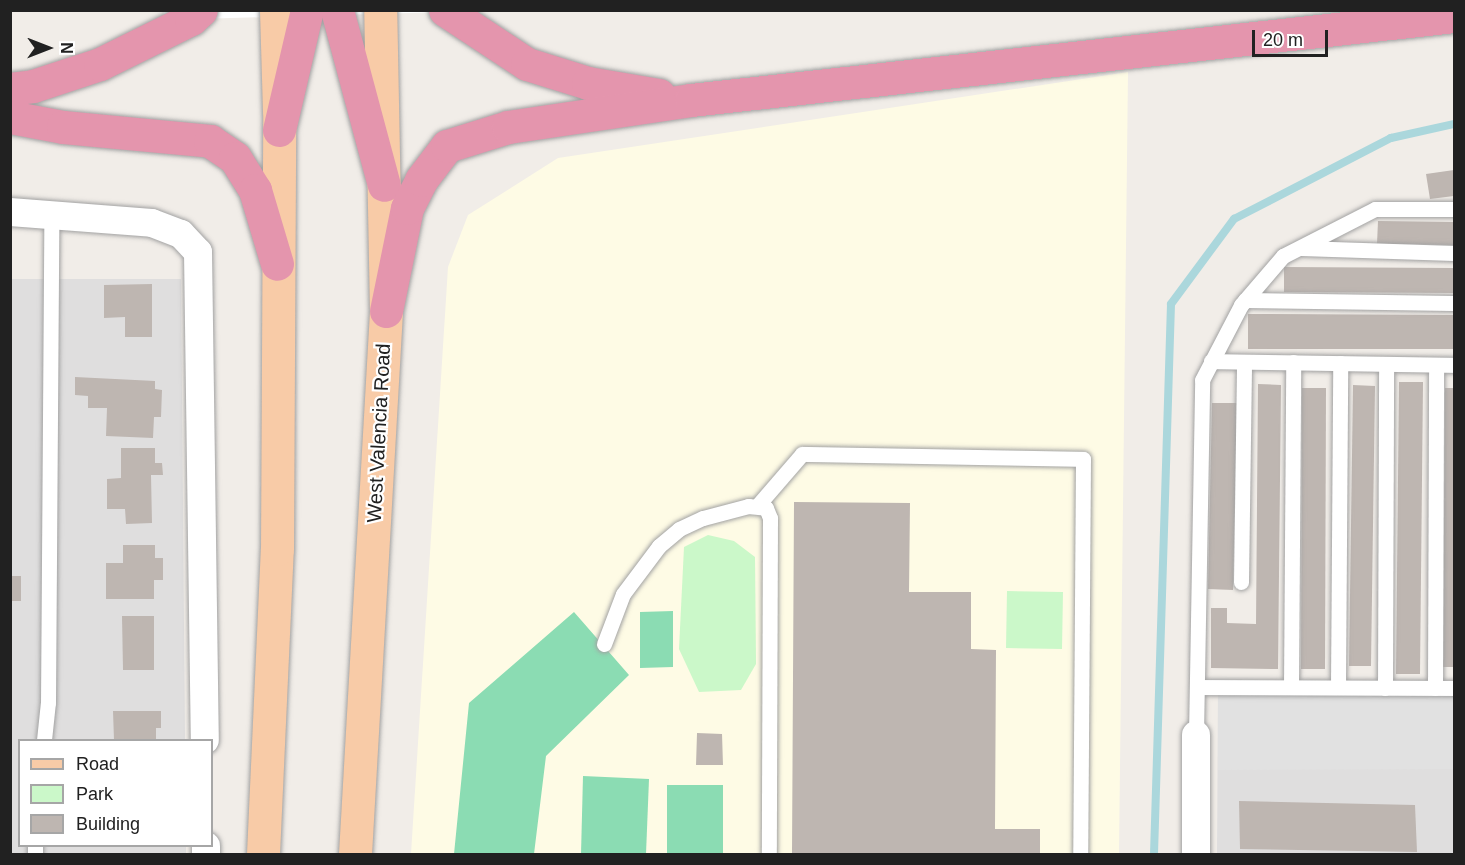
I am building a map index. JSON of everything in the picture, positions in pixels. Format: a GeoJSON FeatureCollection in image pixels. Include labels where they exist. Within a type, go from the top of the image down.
{"type":"FeatureCollection","features":[{"type":"Feature","properties":{"kind":"highway"},"geometry":{"type":"LineString","coordinates":[[446,11],[526,64],[588,83],[690,100]]}},
{"type":"Feature","properties":{"kind":"highway"},"geometry":{"type":"LineString","coordinates":[[307,13],[384,185]]}},
{"type":"Feature","properties":{"kind":"highway"},"geometry":{"type":"LineString","coordinates":[[279,130],[307,13]]}},
{"type":"Feature","properties":{"kind":"highway"},"geometry":{"type":"LineString","coordinates":[[10,89],[33,86],[100,64],[196,15]]}},
{"type":"Feature","properties":{"kind":"highway"},"geometry":{"type":"LineString","coordinates":[[386,311],[407,208],[421,180],[447,146],[508,127],[690,100],[1455,16]]}},
{"type":"Feature","properties":{"kind":"highway"},"geometry":{"type":"LineString","coordinates":[[10,117],[63,128],[210,141],[236,158],[255,190],[277,264]]}},
{"type":"Feature","properties":{"kind":"main road","name":"West Valencia Road"},"geometry":{"type":"LineString","coordinates":[[355,855],[386,311],[380,12]]}},
{"type":"Feature","properties":{"kind":"main road"},"geometry":{"type":"LineString","coordinates":[[263,855],[277,549],[279,130]]}},
{"type":"Feature","properties":{"kind":"street"},"geometry":{"type":"LineString","coordinates":[[10,212],[152,223],[181,234],[198,252],[205,739]]}},
{"type":"Feature","properties":{"kind":"street"},"geometry":{"type":"LineString","coordinates":[[1196,855],[1197,735]]}},
{"type":"Feature","properties":{"kind":"lane"},"geometry":{"type":"LineString","coordinates":[[1197,735],[1202,380],[1245,300],[1282,256],[1375,209],[1455,209]]}},
{"type":"Feature","properties":{"kind":"lane"},"geometry":{"type":"LineString","coordinates":[[44,739],[48,703],[51,215]]}},
{"type":"Feature","properties":{"kind":"lane"},"geometry":{"type":"LineString","coordinates":[[1298,248],[1455,253]]}},
{"type":"Feature","properties":{"kind":"lane"},"geometry":{"type":"LineString","coordinates":[[1245,300],[1455,303]]}},
{"type":"Feature","properties":{"kind":"lane"},"geometry":{"type":"LineString","coordinates":[[1212,361],[1455,365]]}},
{"type":"Feature","properties":{"kind":"lane"},"geometry":{"type":"LineString","coordinates":[[1241,582],[1244,362]]}},
{"type":"Feature","properties":{"kind":"lane"},"geometry":{"type":"LineString","coordinates":[[1291,687],[1293,362]]}},
{"type":"Feature","properties":{"kind":"lane"},"geometry":{"type":"LineString","coordinates":[[1338,687],[1340,363]]}},
{"type":"Feature","properties":{"kind":"lane"},"geometry":{"type":"LineString","coordinates":[[1385,688],[1386,364]]}},
{"type":"Feature","properties":{"kind":"lane"},"geometry":{"type":"LineString","coordinates":[[1434,688],[1436,365]]}},
{"type":"Feature","properties":{"kind":"lane"},"geometry":{"type":"LineString","coordinates":[[758,505],[802,454],[1083,459],[1080,855]]}},
{"type":"Feature","properties":{"kind":"lane"},"geometry":{"type":"LineString","coordinates":[[604,644],[623,594],[659,546],[679,529],[703,518],[758,505],[766,508],[770,518],[769,855]]}},
{"type":"Feature","properties":{"kind":"lane"},"geometry":{"type":"LineString","coordinates":[[1198,687],[1455,688]]}},
{"type":"Feature","properties":{"kind":"shaded area"},"geometry":{"type":"Polygon","coordinates":[[[1128,72],[1119,854],[411,854],[448,267],[468,215],[558,158],[1128,72]]]}},
{"type":"Feature","properties":{"kind":"shaded area"},"geometry":{"type":"Polygon","coordinates":[[[11,279],[181,279],[185,739],[18,739],[18,847],[186,847],[186,854],[11,854],[11,279]]]}},
{"type":"Feature","properties":{"kind":"shaded area"},"geometry":{"type":"Polygon","coordinates":[[[1218,693],[1454,693],[1454,854],[1217,854],[1218,693]]]}},
{"type":"Feature","properties":{"kind":"shaded area"},"geometry":{"type":"Polygon","coordinates":[[[1454,693],[1454,769],[1218,770],[1218,694],[1454,693]]]}},
{"type":"Feature","properties":{"kind":"green space"},"geometry":{"type":"Polygon","coordinates":[[[708,535],[734,541],[755,557],[756,664],[741,690],[699,692],[679,649],[684,547],[708,535]]]}},
{"type":"Feature","properties":{"kind":"green space"},"geometry":{"type":"Polygon","coordinates":[[[1007,591],[1063,592],[1062,649],[1006,648],[1007,591]]]}},
{"type":"Feature","properties":{"kind":"green space"},"geometry":{"type":"Polygon","coordinates":[[[673,611],[673,667],[640,668],[640,612],[673,611]]]}},
{"type":"Feature","properties":{"kind":"green space"},"geometry":{"type":"Polygon","coordinates":[[[574,612],[629,675],[546,756],[534,854],[454,854],[469,703],[574,612]]]}},
{"type":"Feature","properties":{"kind":"green space"},"geometry":{"type":"Polygon","coordinates":[[[583,776],[649,779],[646,854],[581,854],[583,776]]]}},
{"type":"Feature","properties":{"kind":"green space"},"geometry":{"type":"Polygon","coordinates":[[[667,785],[723,785],[723,854],[667,854],[667,785]]]}},
{"type":"Feature","properties":{"kind":"pier"},"geometry":{"type":"Polygon","coordinates":[[[164,10],[478,11],[163,20],[164,10]]]}},
{"type":"Feature","properties":{"kind":"building"},"geometry":{"type":"Polygon","coordinates":[[[1454,170],[1454,196],[1430,199],[1426,174],[1454,170]]]}},
{"type":"Feature","properties":{"kind":"building"},"geometry":{"type":"Polygon","coordinates":[[[1378,221],[1454,222],[1454,245],[1377,244],[1378,221]]]}},
{"type":"Feature","properties":{"kind":"building"},"geometry":{"type":"Polygon","coordinates":[[[1284,267],[1454,268],[1454,293],[1284,292],[1284,267]]]}},
{"type":"Feature","properties":{"kind":"building"},"geometry":{"type":"Polygon","coordinates":[[[152,284],[152,337],[125,337],[125,317],[104,318],[104,285],[152,284]]]}},
{"type":"Feature","properties":{"kind":"building"},"geometry":{"type":"Polygon","coordinates":[[[1248,314],[1454,315],[1454,349],[1248,349],[1248,314]]]}},
{"type":"Feature","properties":{"kind":"building"},"geometry":{"type":"Polygon","coordinates":[[[75,377],[155,381],[155,389],[162,390],[161,417],[154,417],[153,438],[106,436],[107,408],[88,408],[88,396],[75,395],[75,377]]]}},
{"type":"Feature","properties":{"kind":"building"},"geometry":{"type":"Polygon","coordinates":[[[1399,382],[1423,382],[1420,674],[1396,674],[1399,382]]]}},
{"type":"Feature","properties":{"kind":"building"},"geometry":{"type":"Polygon","coordinates":[[[1258,384],[1281,385],[1278,669],[1211,668],[1211,608],[1227,608],[1227,623],[1256,624],[1258,384]]]}},
{"type":"Feature","properties":{"kind":"building"},"geometry":{"type":"Polygon","coordinates":[[[1353,385],[1375,386],[1371,666],[1349,666],[1353,385]]]}},
{"type":"Feature","properties":{"kind":"building"},"geometry":{"type":"Polygon","coordinates":[[[1302,388],[1326,388],[1325,669],[1301,669],[1302,388]]]}},
{"type":"Feature","properties":{"kind":"building"},"geometry":{"type":"Polygon","coordinates":[[[1445,388],[1454,388],[1454,667],[1443,667],[1445,388]]]}},
{"type":"Feature","properties":{"kind":"building"},"geometry":{"type":"Polygon","coordinates":[[[1212,403],[1237,403],[1233,590],[1208,589],[1212,403]]]}},
{"type":"Feature","properties":{"kind":"building"},"geometry":{"type":"Polygon","coordinates":[[[121,448],[155,448],[155,463],[162,463],[163,475],[151,475],[152,523],[126,524],[125,509],[107,509],[107,479],[121,478],[121,448]]]}},
{"type":"Feature","properties":{"kind":"building"},"geometry":{"type":"Polygon","coordinates":[[[794,502],[910,503],[909,592],[971,592],[971,649],[996,650],[995,829],[1040,829],[1040,854],[792,854],[794,502]]]}},
{"type":"Feature","properties":{"kind":"building"},"geometry":{"type":"Polygon","coordinates":[[[123,545],[155,545],[155,558],[163,558],[163,580],[154,580],[154,599],[106,599],[106,563],[123,563],[123,545]]]}},
{"type":"Feature","properties":{"kind":"building"},"geometry":{"type":"Polygon","coordinates":[[[10,576],[21,576],[21,601],[10,601],[10,576]]]}},
{"type":"Feature","properties":{"kind":"building"},"geometry":{"type":"Polygon","coordinates":[[[122,616],[154,616],[154,670],[123,670],[122,616]]]}},
{"type":"Feature","properties":{"kind":"building"},"geometry":{"type":"Polygon","coordinates":[[[113,711],[161,711],[161,728],[156,728],[156,739],[114,739],[113,711]]]}},
{"type":"Feature","properties":{"kind":"building"},"geometry":{"type":"Polygon","coordinates":[[[697,733],[722,734],[723,765],[696,765],[697,733]]]}},
{"type":"Feature","properties":{"kind":"building"},"geometry":{"type":"Polygon","coordinates":[[[1239,801],[1415,805],[1417,852],[1240,849],[1239,801]]]}},
{"type":"Feature","properties":{"kind":"waterway"},"geometry":{"type":"LineString","coordinates":[[1154,854],[1171,304],[1234,219],[1391,138],[1454,124]]}}]}
